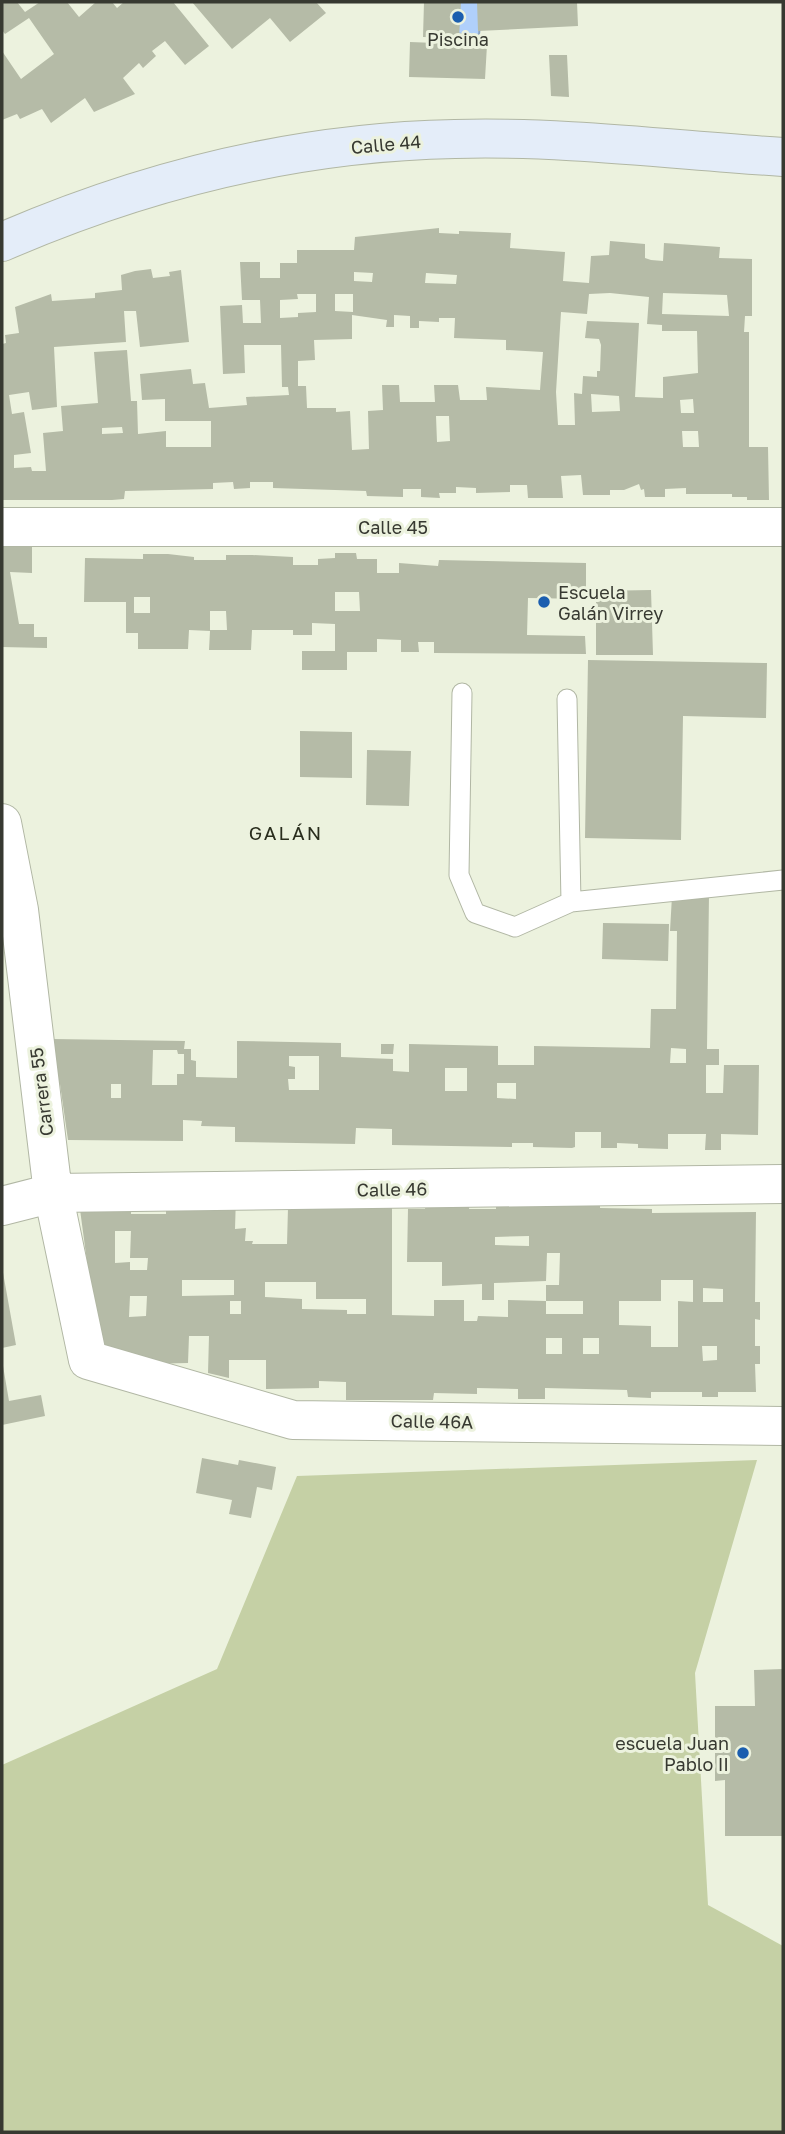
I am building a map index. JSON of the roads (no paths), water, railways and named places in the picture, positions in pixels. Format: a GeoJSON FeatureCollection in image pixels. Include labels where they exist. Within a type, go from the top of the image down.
{"type":"FeatureCollection","features":[{"type":"Feature","properties":{"kind":"main road","name":"Calle 44"},"geometry":{"type":"LineString","coordinates":[[2,242],[80,210],[184,178],[265,159],[373,144],[455,139],[524,140],[783,157]]}},
{"type":"Feature","properties":{"kind":"street","name":"Calle 45"},"geometry":{"type":"LineString","coordinates":[[2,527],[783,527]]}},
{"type":"Feature","properties":{"kind":"street","name":"Carrera 55"},"geometry":{"type":"LineString","coordinates":[[2,823],[10,911],[53,1193],[89,1360]]}},
{"type":"Feature","properties":{"kind":"street","name":"Calle 46"},"geometry":{"type":"LineString","coordinates":[[2,1206],[53,1193],[783,1184]]}},
{"type":"Feature","properties":{"kind":"street","name":"Calle 46A"},"geometry":{"type":"LineString","coordinates":[[89,1360],[293,1420],[783,1426]]}},
{"type":"Feature","properties":{"kind":"lane"},"geometry":{"type":"LineString","coordinates":[[462,693],[459,875],[475,913],[515,927],[571,902],[783,880]]}},
{"type":"Feature","properties":{"kind":"lane"},"geometry":{"type":"LineString","coordinates":[[567,699],[571,902]]}},
{"type":"Feature","properties":{"kind":"water","name":"Piscina"},"geometry":{"type":"Polygon","coordinates":[[[436,2],[482,2],[479,35],[433,32],[436,2]]]}},
{"type":"Feature","properties":{"kind":"place","name":"Piscina"},"geometry":{"type":"Point","coordinates":[458,17]}},
{"type":"Feature","properties":{"kind":"place","name":"Escuela Galán Virrey"},"geometry":{"type":"Point","coordinates":[544,602]}},
{"type":"Feature","properties":{"kind":"place","name":"escuela Juan Pablo II"},"geometry":{"type":"Point","coordinates":[743,1753]}},
{"type":"Feature","properties":{"kind":"district","name":"GALÁN"},"geometry":{"type":"Point","coordinates":[286,832]}}]}
